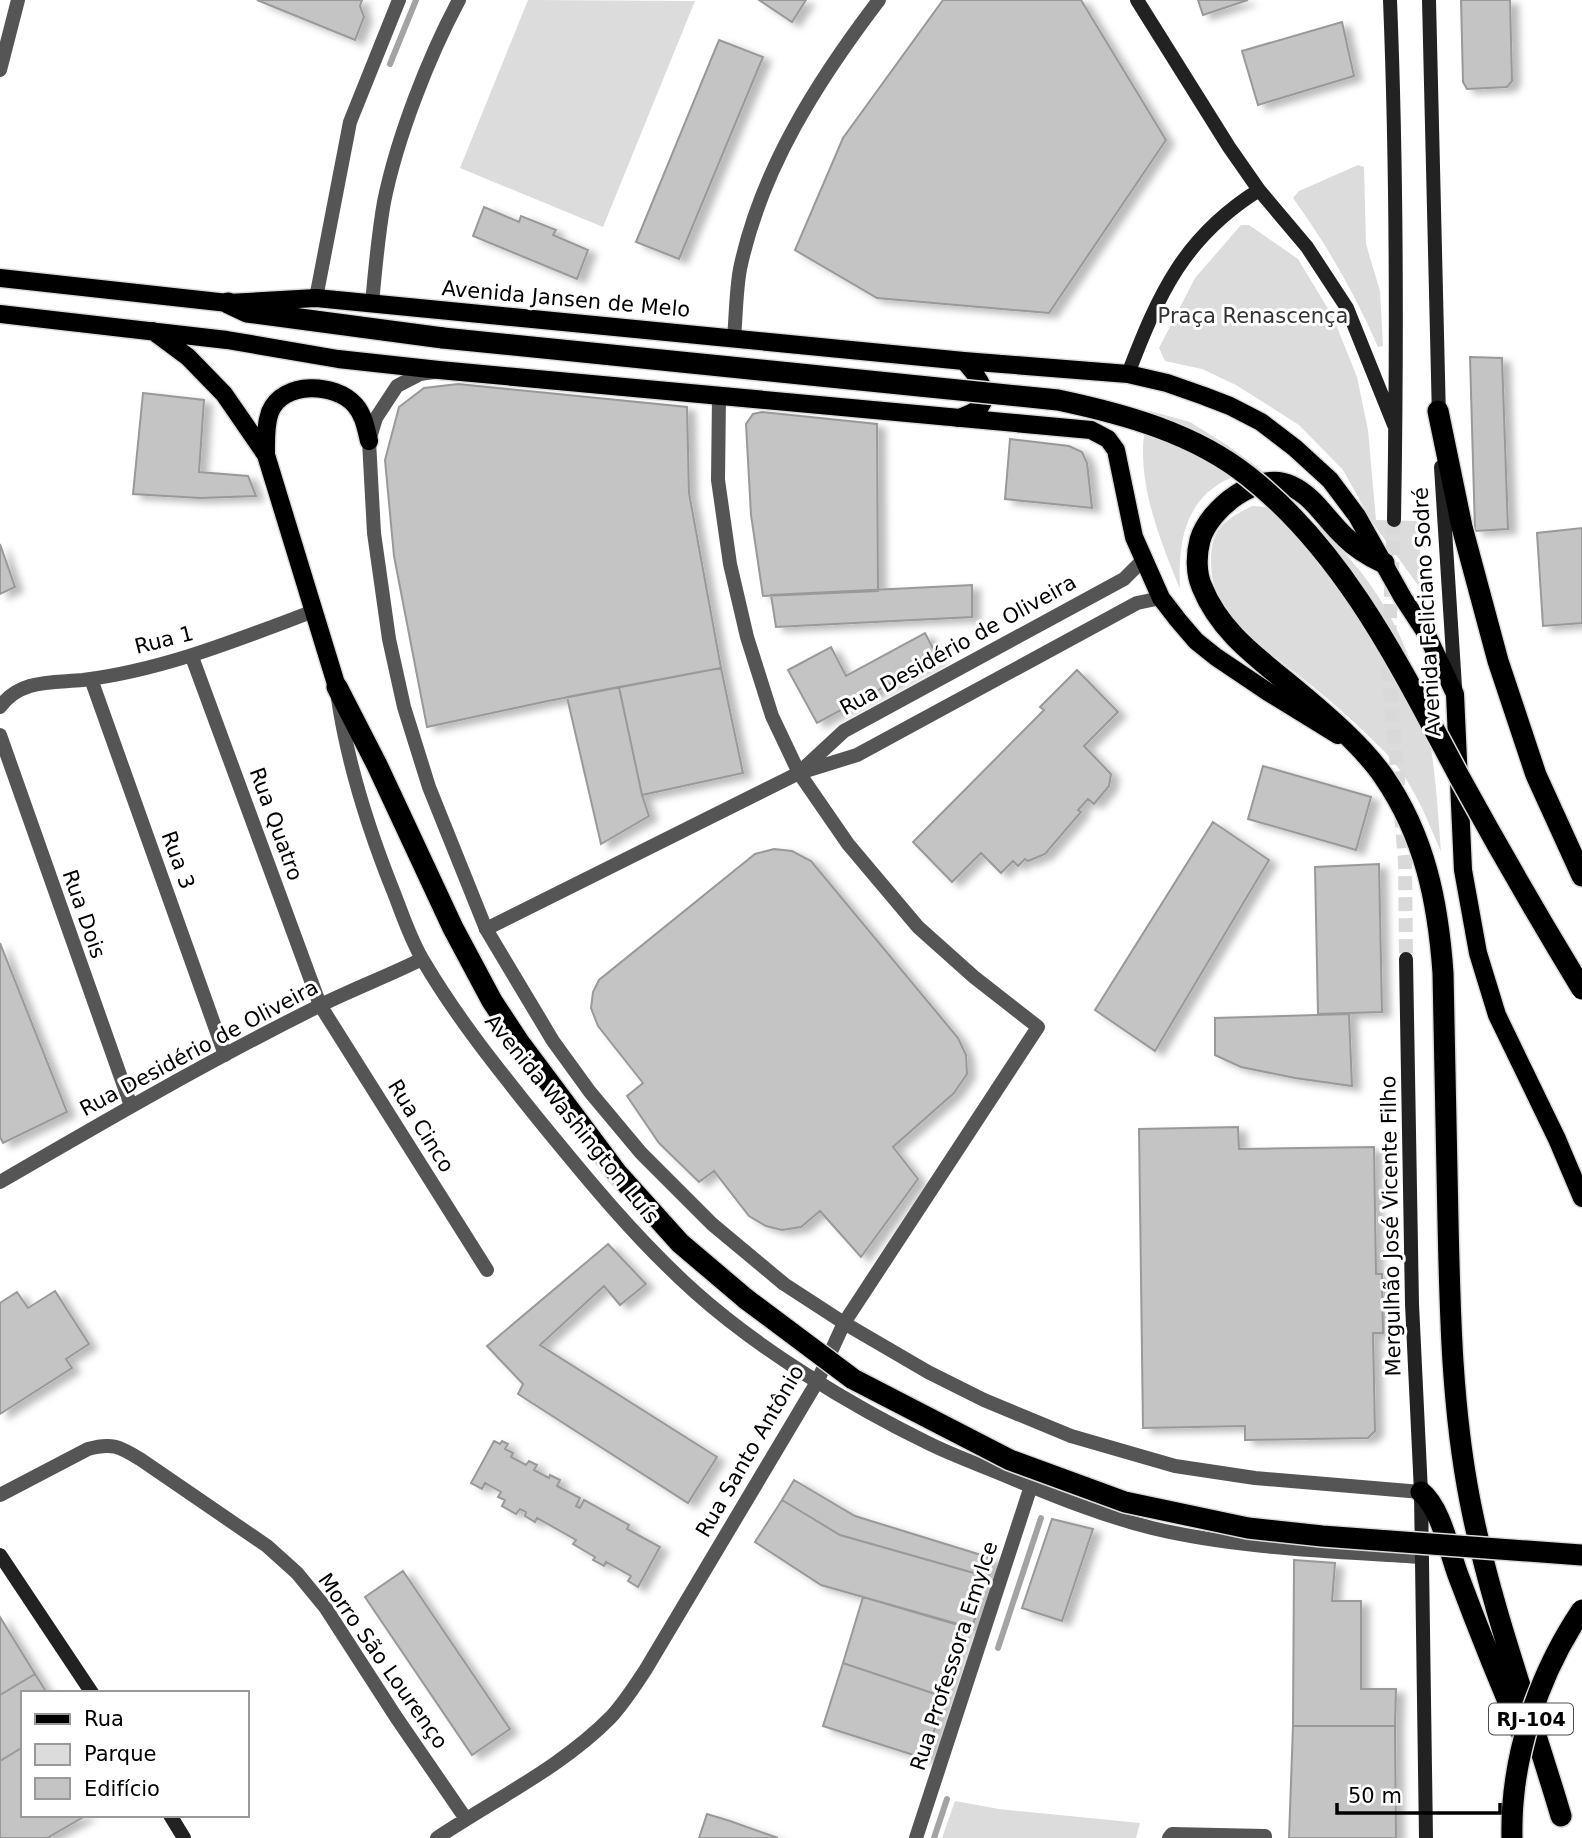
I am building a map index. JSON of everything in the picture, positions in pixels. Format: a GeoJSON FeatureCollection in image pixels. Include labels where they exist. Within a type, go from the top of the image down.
{"type":"FeatureCollection","features":[{"type":"Feature","properties":{"kind":"highway"},"geometry":{"type":"LineString","coordinates":[[228,303],[247,312],[443,338],[1058,400],[1105,410],[1160,427],[1207,449],[1247,474],[1291,512],[1326,553],[1392,657],[1582,989]]}},
{"type":"Feature","properties":{"kind":"highway"},"geometry":{"type":"LineString","coordinates":[[1438,411],[1462,527],[1498,662],[1536,775],[1582,876]]}},
{"type":"Feature","properties":{"kind":"highway"},"geometry":{"type":"LineString","coordinates":[[1384,564],[1349,541],[1308,496],[1289,485],[1272,482],[1250,488],[1210,519],[1200,541],[1197,562],[1201,586],[1217,617],[1247,651],[1330,718],[1384,776],[1415,836],[1430,875],[1440,925],[1443,972],[1449,1276],[1460,1435],[1469,1499],[1495,1606],[1560,1816],[1518,1726],[1432,1506],[1421,1492]]}},
{"type":"Feature","properties":{"kind":"highway"},"geometry":{"type":"LineString","coordinates":[[337,687],[377,765],[453,928],[492,1001],[519,1042],[617,1173],[680,1243],[746,1299],[853,1379],[1010,1460],[1125,1502],[1248,1528],[1582,1555]]}},
{"type":"Feature","properties":{"kind":"highway","name":"RJ-104"},"geometry":{"type":"LineString","coordinates":[[1512,1838],[1520,1759],[1542,1685],[1582,1610]]}},
{"type":"Feature","properties":{"kind":"main road"},"geometry":{"type":"LineString","coordinates":[[1137,0],[1229,147],[1259,190],[1307,247],[1348,308],[1396,431]]}},
{"type":"Feature","properties":{"kind":"main road"},"geometry":{"type":"LineString","coordinates":[[1390,0],[1395,134],[1394,520]]}},
{"type":"Feature","properties":{"kind":"main road","name":"Avenida Feliciano Sodré"},"geometry":{"type":"LineString","coordinates":[[1429,0],[1438,411],[1463,870],[1478,953],[1497,1015],[1557,1139],[1582,1198]]}},
{"type":"Feature","properties":{"kind":"main road"},"geometry":{"type":"LineString","coordinates":[[1128,374],[1158,299],[1177,267],[1206,230],[1234,206],[1259,190]]}},
{"type":"Feature","properties":{"kind":"main road","name":"Avenida Jansen de Melo"},"geometry":{"type":"LineString","coordinates":[[0,278],[228,303],[316,298],[964,362],[1128,374],[1167,383],[1230,405],[1261,422],[1330,480],[1357,516],[1426,633],[1455,694]]}},
{"type":"Feature","properties":{"kind":"main road"},"geometry":{"type":"LineString","coordinates":[[0,314],[226,340],[338,359],[439,370],[1076,428],[1102,434],[1113,444],[1118,457],[1134,537],[1161,598],[1196,641],[1216,657],[1355,745]]}},
{"type":"Feature","properties":{"kind":"main road","name":"Avenida Washington Luís"},"geometry":{"type":"LineString","coordinates":[[153,331],[188,357],[225,394],[266,456],[337,687]]}},
{"type":"Feature","properties":{"kind":"main road"},"geometry":{"type":"LineString","coordinates":[[958,418],[977,411],[985,396],[984,385],[964,362]]}},
{"type":"Feature","properties":{"kind":"main road"},"geometry":{"type":"LineString","coordinates":[[266,456],[266,429],[271,409],[282,398],[295,391],[324,388],[342,393],[356,405],[362,415],[369,441]]}},
{"type":"Feature","properties":{"kind":"main road","name":"Mergulhão José Vicente Filho"},"geometry":{"type":"LineString","coordinates":[[1406,959],[1412,1304],[1421,1492]]}},
{"type":"Feature","properties":{"kind":"main road"},"geometry":{"type":"LineString","coordinates":[[1557,1139],[1582,1178]]}},
{"type":"Feature","properties":{"kind":"main road"},"geometry":{"type":"LineString","coordinates":[[1421,1492],[1426,1838]]}},
{"type":"Feature","properties":{"kind":"main road"},"geometry":{"type":"LineString","coordinates":[[0,1555],[91,1691]]}},
{"type":"Feature","properties":{"kind":"main road"},"geometry":{"type":"LineString","coordinates":[[171,1817],[184,1838]]}},
{"type":"Feature","properties":{"kind":"street"},"geometry":{"type":"LineString","coordinates":[[0,70],[18,0]]}},
{"type":"Feature","properties":{"kind":"street"},"geometry":{"type":"LineString","coordinates":[[316,298],[350,122],[399,0]]}},
{"type":"Feature","properties":{"kind":"street"},"geometry":{"type":"LineString","coordinates":[[372,304],[383,212],[392,174],[407,122],[442,32],[459,0]]}},
{"type":"Feature","properties":{"kind":"street"},"geometry":{"type":"LineString","coordinates":[[734,338],[740,270],[759,203],[805,107],[879,0]]}},
{"type":"Feature","properties":{"kind":"street","name":"Avenida Washington Luís"},"geometry":{"type":"LineString","coordinates":[[439,370],[420,374],[397,386],[376,418],[369,441],[374,533],[388,639],[404,707],[429,787],[486,929],[553,1041],[590,1092],[641,1153],[712,1224],[784,1284],[844,1324],[984,1400],[1041,1425],[1102,1447],[1175,1466],[1255,1478],[1421,1492]]}},
{"type":"Feature","properties":{"kind":"street"},"geometry":{"type":"LineString","coordinates":[[719,396],[718,480],[730,564],[747,637],[772,716],[799,773]]}},
{"type":"Feature","properties":{"kind":"street","name":"Rua Desidério de Oliveira"},"geometry":{"type":"LineString","coordinates":[[799,773],[844,731],[1124,579],[1143,560]]}},
{"type":"Feature","properties":{"kind":"street","name":"Rua Desidério de Oliveira"},"geometry":{"type":"LineString","coordinates":[[486,929],[799,773],[857,755],[1136,603],[1161,598]]}},
{"type":"Feature","properties":{"kind":"street","name":"Rua 1"},"geometry":{"type":"LineString","coordinates":[[0,707],[9,695],[19,689],[91,678],[192,657],[314,611]]}},
{"type":"Feature","properties":{"kind":"street","name":"Rua Quatro"},"geometry":{"type":"LineString","coordinates":[[192,657],[320,1005]]}},
{"type":"Feature","properties":{"kind":"street","name":"Rua 3"},"geometry":{"type":"LineString","coordinates":[[91,678],[225,1055]]}},
{"type":"Feature","properties":{"kind":"street","name":"Avenida Washington Luís"},"geometry":{"type":"LineString","coordinates":[[337,687],[351,763],[366,816],[422,959],[460,1018],[592,1185],[643,1242],[697,1294],[817,1382],[928,1444],[1090,1509],[1151,1528],[1193,1536],[1421,1557]]}},
{"type":"Feature","properties":{"kind":"street","name":"Rua Dois"},"geometry":{"type":"LineString","coordinates":[[0,735],[131,1106]]}},
{"type":"Feature","properties":{"kind":"street","name":"Rua Santo Antônio"},"geometry":{"type":"LineString","coordinates":[[437,1838],[563,1757],[591,1736],[623,1703],[646,1670],[817,1382],[844,1324],[1038,1027],[974,977],[918,927],[848,844],[799,773]]}},
{"type":"Feature","properties":{"kind":"street","name":"Rua Desidério de Oliveira"},"geometry":{"type":"LineString","coordinates":[[0,1182],[225,1055],[320,1005],[422,959]]}},
{"type":"Feature","properties":{"kind":"street","name":"Rua Cinco"},"geometry":{"type":"LineString","coordinates":[[320,1005],[486,1270]]}},
{"type":"Feature","properties":{"kind":"street","name":"Morro São Lourenço"},"geometry":{"type":"LineString","coordinates":[[0,1495],[88,1449],[104,1444],[121,1448],[256,1538],[296,1573],[325,1607],[396,1717],[467,1819]]}},
{"type":"Feature","properties":{"kind":"street","name":"Rua Professora Emylce"},"geometry":{"type":"LineString","coordinates":[[916,1838],[1031,1486]]}},
{"type":"Feature","properties":{"kind":"street"},"geometry":{"type":"LineString","coordinates":[[1169,1838],[1172,1834],[1265,1837]]}},
{"type":"Feature","properties":{"kind":"green space"},"geometry":{"type":"Polygon","coordinates":[[[528,0],[695,1],[603,227],[460,168],[528,0]]]}},
{"type":"Feature","properties":{"kind":"green space"},"geometry":{"type":"Polygon","coordinates":[[[1358,165],[1364,167],[1366,244],[1380,291],[1383,346],[1378,347],[1340,270],[1293,198],[1299,191],[1358,165]]]}},
{"type":"Feature","properties":{"kind":"green space","name":"Praça Renascença"},"geometry":{"type":"Polygon","coordinates":[[[1241,225],[1249,225],[1298,259],[1333,317],[1357,377],[1368,430],[1376,520],[1418,521],[1423,592],[1372,522],[1343,470],[1299,425],[1236,385],[1202,369],[1165,361],[1159,348],[1195,278],[1241,225]]]}},
{"type":"Feature","properties":{"kind":"green space"},"geometry":{"type":"Polygon","coordinates":[[[1150,411],[1190,422],[1264,472],[1226,480],[1200,500],[1182,541],[1180,589],[1160,538],[1146,484],[1143,443],[1150,411]]]}},
{"type":"Feature","properties":{"kind":"green space"},"geometry":{"type":"Polygon","coordinates":[[[1252,506],[1285,510],[1319,527],[1350,559],[1376,593],[1396,627],[1411,662],[1429,734],[1441,852],[1417,799],[1394,762],[1334,705],[1248,635],[1221,601],[1213,582],[1211,560],[1214,540],[1217,532],[1228,520],[1252,506]]]}},
{"type":"Feature","properties":{"kind":"green space"},"geometry":{"type":"Polygon","coordinates":[[[955,1801],[999,1809],[1140,1823],[1136,1838],[942,1838],[955,1801]]]}},
{"type":"Feature","properties":{"kind":"building"},"geometry":{"type":"Polygon","coordinates":[[[257,0],[362,0],[360,6],[364,17],[355,40],[257,0]]]}},
{"type":"Feature","properties":{"kind":"building"},"geometry":{"type":"Polygon","coordinates":[[[759,0],[806,0],[792,22],[759,0]]]}},
{"type":"Feature","properties":{"kind":"building"},"geometry":{"type":"Polygon","coordinates":[[[943,0],[1081,0],[1166,140],[1049,313],[877,298],[795,250],[843,138],[943,0]]]}},
{"type":"Feature","properties":{"kind":"building"},"geometry":{"type":"Polygon","coordinates":[[[1198,0],[1248,0],[1203,15],[1198,0]]]}},
{"type":"Feature","properties":{"kind":"building"},"geometry":{"type":"Polygon","coordinates":[[[1461,0],[1510,0],[1512,81],[1507,87],[1467,89],[1463,82],[1461,0]]]}},
{"type":"Feature","properties":{"kind":"building"},"geometry":{"type":"Polygon","coordinates":[[[1342,22],[1354,76],[1258,105],[1242,51],[1342,22]]]}},
{"type":"Feature","properties":{"kind":"building"},"geometry":{"type":"Polygon","coordinates":[[[719,40],[763,57],[679,259],[636,242],[719,40]]]}},
{"type":"Feature","properties":{"kind":"building"},"geometry":{"type":"Polygon","coordinates":[[[484,207],[519,222],[521,216],[556,230],[553,235],[588,250],[577,279],[473,236],[484,207]]]}},
{"type":"Feature","properties":{"kind":"building"},"geometry":{"type":"Polygon","coordinates":[[[1470,357],[1502,358],[1508,529],[1475,531],[1470,357]]]}},
{"type":"Feature","properties":{"kind":"building"},"geometry":{"type":"Polygon","coordinates":[[[458,384],[687,407],[689,493],[721,668],[427,727],[394,556],[385,460],[399,407],[424,388],[458,384]]]}},
{"type":"Feature","properties":{"kind":"building"},"geometry":{"type":"Polygon","coordinates":[[[143,393],[204,400],[199,472],[248,476],[256,496],[200,498],[133,494],[143,393]]]}},
{"type":"Feature","properties":{"kind":"building"},"geometry":{"type":"Polygon","coordinates":[[[762,412],[877,424],[878,591],[763,596],[751,515],[746,424],[753,414],[762,412]]]}},
{"type":"Feature","properties":{"kind":"building"},"geometry":{"type":"Polygon","coordinates":[[[1010,439],[1069,446],[1082,452],[1087,463],[1092,508],[1005,499],[1010,439]]]}},
{"type":"Feature","properties":{"kind":"building"},"geometry":{"type":"Polygon","coordinates":[[[1582,528],[1582,623],[1543,626],[1537,533],[1582,528]]]}},
{"type":"Feature","properties":{"kind":"building"},"geometry":{"type":"Polygon","coordinates":[[[0,544],[15,587],[0,594],[0,544]]]}},
{"type":"Feature","properties":{"kind":"building"},"geometry":{"type":"Polygon","coordinates":[[[972,585],[972,617],[776,627],[771,595],[972,585]]]}},
{"type":"Feature","properties":{"kind":"building"},"geometry":{"type":"Polygon","coordinates":[[[925,633],[938,658],[817,723],[788,670],[831,647],[846,676],[925,633]]]}},
{"type":"Feature","properties":{"kind":"building"},"geometry":{"type":"Polygon","coordinates":[[[721,668],[743,773],[642,795],[619,687],[721,668]]]}},
{"type":"Feature","properties":{"kind":"building"},"geometry":{"type":"Polygon","coordinates":[[[1077,670],[1118,712],[1084,746],[1111,774],[1109,786],[1094,804],[1088,799],[1078,810],[1081,812],[1045,854],[1028,861],[1025,859],[1018,866],[1013,861],[1001,873],[981,853],[952,882],[913,842],[1044,710],[1040,707],[1077,670]]]}},
{"type":"Feature","properties":{"kind":"building"},"geometry":{"type":"Polygon","coordinates":[[[619,687],[649,816],[601,844],[567,697],[619,687]]]}},
{"type":"Feature","properties":{"kind":"building"},"geometry":{"type":"Polygon","coordinates":[[[1263,766],[1371,797],[1356,850],[1248,819],[1263,766]]]}},
{"type":"Feature","properties":{"kind":"building"},"geometry":{"type":"Polygon","coordinates":[[[1213,822],[1269,860],[1155,1051],[1095,1010],[1213,822]]]}},
{"type":"Feature","properties":{"kind":"building"},"geometry":{"type":"Polygon","coordinates":[[[774,849],[792,851],[811,861],[958,1038],[966,1055],[967,1074],[954,1093],[893,1147],[918,1179],[861,1257],[820,1211],[801,1227],[782,1230],[766,1226],[749,1216],[714,1171],[699,1182],[659,1143],[627,1096],[643,1083],[598,1026],[591,1008],[593,992],[599,980],[755,854],[774,849]]]}},
{"type":"Feature","properties":{"kind":"building"},"geometry":{"type":"Polygon","coordinates":[[[1379,864],[1382,1012],[1318,1014],[1315,867],[1379,864]]]}},
{"type":"Feature","properties":{"kind":"building"},"geometry":{"type":"Polygon","coordinates":[[[0,943],[67,1112],[3,1143],[0,1137],[0,943]]]}},
{"type":"Feature","properties":{"kind":"building"},"geometry":{"type":"Polygon","coordinates":[[[1349,1014],[1352,1086],[1241,1067],[1215,1055],[1215,1018],[1349,1014]]]}},
{"type":"Feature","properties":{"kind":"building"},"geometry":{"type":"Polygon","coordinates":[[[1238,1127],[1239,1149],[1374,1147],[1376,1274],[1382,1274],[1383,1333],[1373,1333],[1375,1431],[1368,1438],[1245,1440],[1245,1426],[1143,1428],[1139,1129],[1238,1127]]]}},
{"type":"Feature","properties":{"kind":"building"},"geometry":{"type":"Polygon","coordinates":[[[608,1244],[646,1284],[620,1305],[604,1286],[540,1345],[717,1457],[688,1503],[518,1394],[523,1384],[487,1346],[608,1244]]]}},
{"type":"Feature","properties":{"kind":"building"},"geometry":{"type":"Polygon","coordinates":[[[55,1291],[89,1344],[66,1359],[72,1368],[0,1414],[0,1303],[17,1292],[28,1308],[55,1291]]]}},
{"type":"Feature","properties":{"kind":"building"},"geometry":{"type":"Polygon","coordinates":[[[494,1441],[508,1444],[505,1449],[513,1453],[511,1457],[526,1465],[529,1461],[537,1465],[534,1470],[560,1480],[557,1486],[580,1498],[576,1506],[580,1508],[584,1500],[629,1525],[627,1529],[660,1547],[638,1587],[628,1581],[631,1576],[606,1562],[604,1566],[593,1560],[595,1557],[573,1544],[576,1540],[537,1518],[535,1522],[520,1509],[516,1514],[502,1506],[505,1500],[498,1497],[501,1492],[485,1483],[482,1489],[471,1483],[494,1441]]]}},
{"type":"Feature","properties":{"kind":"building"},"geometry":{"type":"Polygon","coordinates":[[[794,1480],[855,1516],[994,1559],[988,1577],[840,1535],[782,1500],[794,1480]]]}},
{"type":"Feature","properties":{"kind":"building"},"geometry":{"type":"Polygon","coordinates":[[[782,1500],[840,1535],[988,1577],[972,1628],[821,1585],[755,1542],[782,1500]]]}},
{"type":"Feature","properties":{"kind":"building"},"geometry":{"type":"Polygon","coordinates":[[[1052,1519],[1093,1529],[1062,1621],[1022,1608],[1052,1519]]]}},
{"type":"Feature","properties":{"kind":"building"},"geometry":{"type":"Polygon","coordinates":[[[1294,1560],[1335,1563],[1332,1601],[1361,1601],[1361,1689],[1396,1689],[1395,1726],[1293,1726],[1294,1560]]]}},
{"type":"Feature","properties":{"kind":"building"},"geometry":{"type":"Polygon","coordinates":[[[403,1571],[510,1729],[472,1755],[365,1597],[403,1571]]]}},
{"type":"Feature","properties":{"kind":"building"},"geometry":{"type":"Polygon","coordinates":[[[863,1597],[965,1627],[944,1697],[843,1663],[863,1597]]]}},
{"type":"Feature","properties":{"kind":"building"},"geometry":{"type":"Polygon","coordinates":[[[0,1617],[35,1674],[0,1695],[0,1617]]]}},
{"type":"Feature","properties":{"kind":"building"},"geometry":{"type":"Polygon","coordinates":[[[843,1663],[944,1697],[926,1759],[823,1726],[843,1663]]]}},
{"type":"Feature","properties":{"kind":"building"},"geometry":{"type":"Polygon","coordinates":[[[35,1674],[46,1691],[21,1691],[21,1748],[0,1761],[0,1695],[35,1674]]]}},
{"type":"Feature","properties":{"kind":"building"},"geometry":{"type":"Polygon","coordinates":[[[1293,1726],[1395,1726],[1396,1838],[1289,1838],[1293,1726]]]}},
{"type":"Feature","properties":{"kind":"building"},"geometry":{"type":"Polygon","coordinates":[[[21,1748],[21,1817],[84,1817],[47,1838],[0,1838],[0,1761],[21,1748]]]}},
{"type":"Feature","properties":{"kind":"building"},"geometry":{"type":"Polygon","coordinates":[[[707,1814],[730,1821],[778,1838],[699,1838],[707,1814]]]}},
{"type":"Feature","properties":{"kind":"waterway"},"geometry":{"type":"LineString","coordinates":[[390,64],[416,0]]}},
{"type":"Feature","properties":{"kind":"waterway"},"geometry":{"type":"LineString","coordinates":[[998,1648],[1041,1518]]}},
{"type":"Feature","properties":{"kind":"waterway"},"geometry":{"type":"LineString","coordinates":[[934,1838],[947,1799]]}},
{"type":"Feature","properties":{"kind":"tunnel"},"geometry":{"type":"LineString","coordinates":[[1394,520],[1388,666],[1405,861],[1406,959]]}}]}
